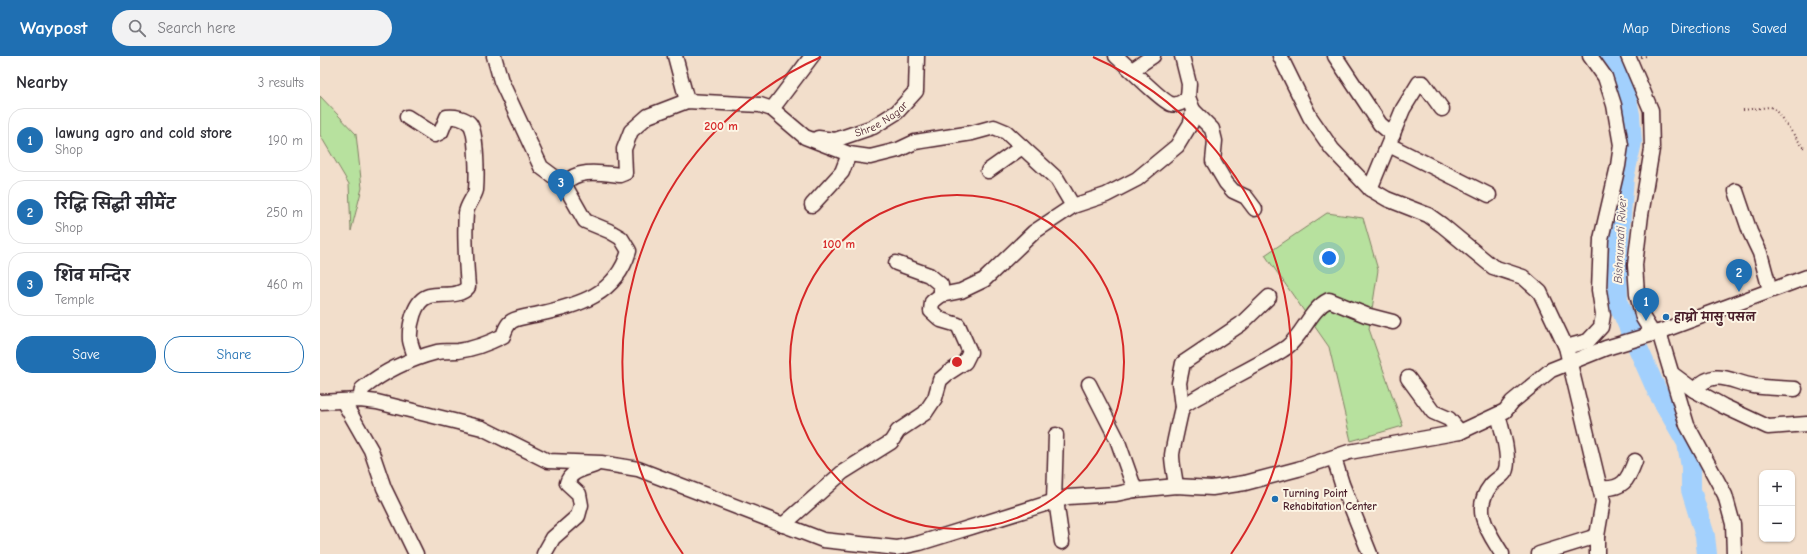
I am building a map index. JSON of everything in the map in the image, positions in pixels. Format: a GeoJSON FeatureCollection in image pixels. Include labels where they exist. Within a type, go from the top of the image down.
{"type":"FeatureCollection","features":[{"type":"Feature","properties":{"kind":"street"},"geometry":{"type":"LineString","coordinates":[[360,400],[362,389],[374,379],[415,358],[439,352],[459,350],[490,342],[502,336],[505,328],[513,320],[567,308],[594,297],[607,289],[626,263],[629,252],[621,238],[609,231],[585,221],[564,184],[541,167],[501,81],[494,56]]}},
{"type":"Feature","properties":{"kind":"street"},"geometry":{"type":"LineString","coordinates":[[675,56],[687,101]]}},
{"type":"Feature","properties":{"kind":"street"},"geometry":{"type":"LineString","coordinates":[[772,109],[812,56]]}},
{"type":"Feature","properties":{"kind":"street","name":"Shree Nagar"},"geometry":{"type":"LineString","coordinates":[[806,137],[835,140],[873,127],[896,112],[916,91],[917,56]]}},
{"type":"Feature","properties":{"kind":"street"},"geometry":{"type":"LineString","coordinates":[[1116,56],[1160,98],[1171,104],[1190,104],[1212,129],[1215,141],[1213,161],[1226,183],[1233,191],[1246,197],[1255,209]]}},
{"type":"Feature","properties":{"kind":"street"},"geometry":{"type":"LineString","coordinates":[[1132,70],[1153,56]]}},
{"type":"Feature","properties":{"kind":"street"},"geometry":{"type":"LineString","coordinates":[[783,525],[843,472],[891,442],[898,431],[925,413],[935,398],[940,380],[965,362],[970,352],[958,325],[941,320],[931,310],[932,302],[941,295],[961,291],[984,280],[1034,232],[1073,206],[1106,195],[1137,179],[1177,146],[1192,123],[1189,84],[1182,56]]}},
{"type":"Feature","properties":{"kind":"street"},"geometry":{"type":"LineString","coordinates":[[1280,56],[1310,117],[1332,149],[1370,189],[1387,199],[1428,215],[1493,267],[1523,277],[1540,292],[1566,347],[1600,488],[1603,502],[1597,536],[1597,554]]}},
{"type":"Feature","properties":{"kind":"street"},"geometry":{"type":"LineString","coordinates":[[1335,56],[1391,140],[1489,195]]}},
{"type":"Feature","properties":{"kind":"street"},"geometry":{"type":"LineString","coordinates":[[1566,347],[1588,341],[1601,327],[1603,315],[1599,290],[1601,239],[1618,166],[1620,146],[1614,105],[1605,77],[1590,56]]}},
{"type":"Feature","properties":{"kind":"street"},"geometry":{"type":"LineString","coordinates":[[1628,56],[1651,110],[1652,149],[1636,265],[1637,294],[1643,318],[1671,373],[1687,425],[1725,495],[1733,524],[1734,554]]}},
{"type":"Feature","properties":{"kind":"street"},"geometry":{"type":"LineString","coordinates":[[1370,189],[1403,109],[1419,83],[1423,84],[1442,109]]}},
{"type":"Feature","properties":{"kind":"street"},"geometry":{"type":"LineString","coordinates":[[564,184],[569,178],[586,173],[620,175],[625,173],[624,149],[631,131],[648,116],[687,101],[760,105],[772,109],[806,137],[849,154],[870,157],[898,150],[915,142],[972,133],[994,127],[1006,132],[1057,179],[1073,206]]}},
{"type":"Feature","properties":{"kind":"street"},"geometry":{"type":"LineString","coordinates":[[407,117],[435,135],[441,132],[447,117],[452,116],[466,120],[470,124],[473,131],[476,162],[476,192],[466,211],[465,246],[468,287],[464,291],[428,296],[420,302],[411,322],[410,340],[415,358]]}},
{"type":"Feature","properties":{"kind":"street"},"geometry":{"type":"LineString","coordinates":[[988,170],[1022,147]]}},
{"type":"Feature","properties":{"kind":"street"},"geometry":{"type":"LineString","coordinates":[[812,205],[842,172],[849,154]]}},
{"type":"Feature","properties":{"kind":"street"},"geometry":{"type":"LineString","coordinates":[[1736,191],[1750,232],[1760,253],[1770,290]]}},
{"type":"Feature","properties":{"kind":"street"},"geometry":{"type":"LineString","coordinates":[[896,263],[929,275],[940,285],[941,295]]}},
{"type":"Feature","properties":{"kind":"street"},"geometry":{"type":"LineString","coordinates":[[320,402],[360,400],[390,405],[482,428],[548,461],[601,463],[638,469],[823,540],[857,545],[896,548],[920,543],[1068,497],[1116,494],[1135,490],[1176,486],[1212,488],[1245,483],[1334,458],[1349,452],[1460,432],[1498,415],[1551,370],[1606,348],[1652,334],[1807,277]]}},
{"type":"Feature","properties":{"kind":"street"},"geometry":{"type":"LineString","coordinates":[[1176,486],[1172,455],[1182,407],[1179,383],[1183,363],[1241,324],[1269,297]]}},
{"type":"Feature","properties":{"kind":"street"},"geometry":{"type":"LineString","coordinates":[[1182,407],[1193,399],[1212,391],[1288,347],[1320,304],[1329,300],[1366,315],[1393,322]]}},
{"type":"Feature","properties":{"kind":"street"},"geometry":{"type":"LineString","coordinates":[[1671,373],[1694,390],[1768,427],[1807,424]]}},
{"type":"Feature","properties":{"kind":"street"},"geometry":{"type":"LineString","coordinates":[[1694,390],[1700,383],[1718,377],[1727,377],[1753,386],[1795,390]]}},
{"type":"Feature","properties":{"kind":"street"},"geometry":{"type":"LineString","coordinates":[[1408,378],[1433,412],[1449,419],[1460,432]]}},
{"type":"Feature","properties":{"kind":"street"},"geometry":{"type":"LineString","coordinates":[[1088,384],[1117,439],[1135,490]]}},
{"type":"Feature","properties":{"kind":"street"},"geometry":{"type":"LineString","coordinates":[[343,401],[371,450],[384,488],[416,554]]}},
{"type":"Feature","properties":{"kind":"street"},"geometry":{"type":"LineString","coordinates":[[1498,415],[1503,429],[1507,464],[1504,474],[1492,484],[1484,497],[1481,517],[1502,554]]}},
{"type":"Feature","properties":{"kind":"street"},"geometry":{"type":"LineString","coordinates":[[1056,435],[1055,500],[1062,542]]}},
{"type":"Feature","properties":{"kind":"street"},"geometry":{"type":"LineString","coordinates":[[1334,458],[1342,484],[1370,554]]}},
{"type":"Feature","properties":{"kind":"street"},"geometry":{"type":"LineString","coordinates":[[1600,488],[1617,487],[1625,482],[1630,475],[1635,461]]}},
{"type":"Feature","properties":{"kind":"street"},"geometry":{"type":"LineString","coordinates":[[544,554],[553,538],[578,516],[581,505],[579,494],[567,483],[568,478],[572,474],[601,463]]}},
{"type":"Feature","properties":{"kind":"street"},"geometry":{"type":"LineString","coordinates":[[1539,554],[1597,536]]}},
{"type":"Feature","properties":{"kind":"street"},"geometry":{"type":"LineString","coordinates":[[857,545],[872,554]]}},
{"type":"Feature","properties":{"kind":"path"},"geometry":{"type":"LineString","coordinates":[[1743,110],[1770,107],[1774,108],[1803,147],[1807,148]]}},
{"type":"Feature","properties":{"kind":"green space"},"geometry":{"type":"Polygon","coordinates":[[[320,96],[356,134],[362,188],[351,231],[349,184],[320,135],[320,96]]]}},
{"type":"Feature","properties":{"kind":"green space"},"geometry":{"type":"Polygon","coordinates":[[[1327,213],[1363,218],[1378,270],[1369,329],[1403,426],[1351,441],[1329,347],[1265,255],[1327,213]]]}},
{"type":"Feature","properties":{"kind":"waterway","name":"Bishnumati River"},"geometry":{"type":"LineString","coordinates":[[1609,56],[1625,89],[1630,115],[1632,142],[1624,178],[1617,262],[1618,303],[1657,391],[1687,443],[1691,467],[1691,490],[1705,536],[1707,554]]}},
{"type":"Feature","properties":{"kind":"place","name":"शिव मन्दिर"},"geometry":{"type":"Point","coordinates":[561,202]}},
{"type":"Feature","properties":{"kind":"place","name":"रिद्धि सिद्धी सीमेंट"},"geometry":{"type":"Point","coordinates":[1739,292]}},
{"type":"Feature","properties":{"kind":"place","name":"हाम्रो मासु पसल"},"geometry":{"type":"Point","coordinates":[1666,317]}},
{"type":"Feature","properties":{"kind":"place","name":"lawung agro and cold store"},"geometry":{"type":"Point","coordinates":[1646,321]}},
{"type":"Feature","properties":{"kind":"place","name":"Turning Point Rehabitation Center"},"geometry":{"type":"Point","coordinates":[1275,499]}}]}
